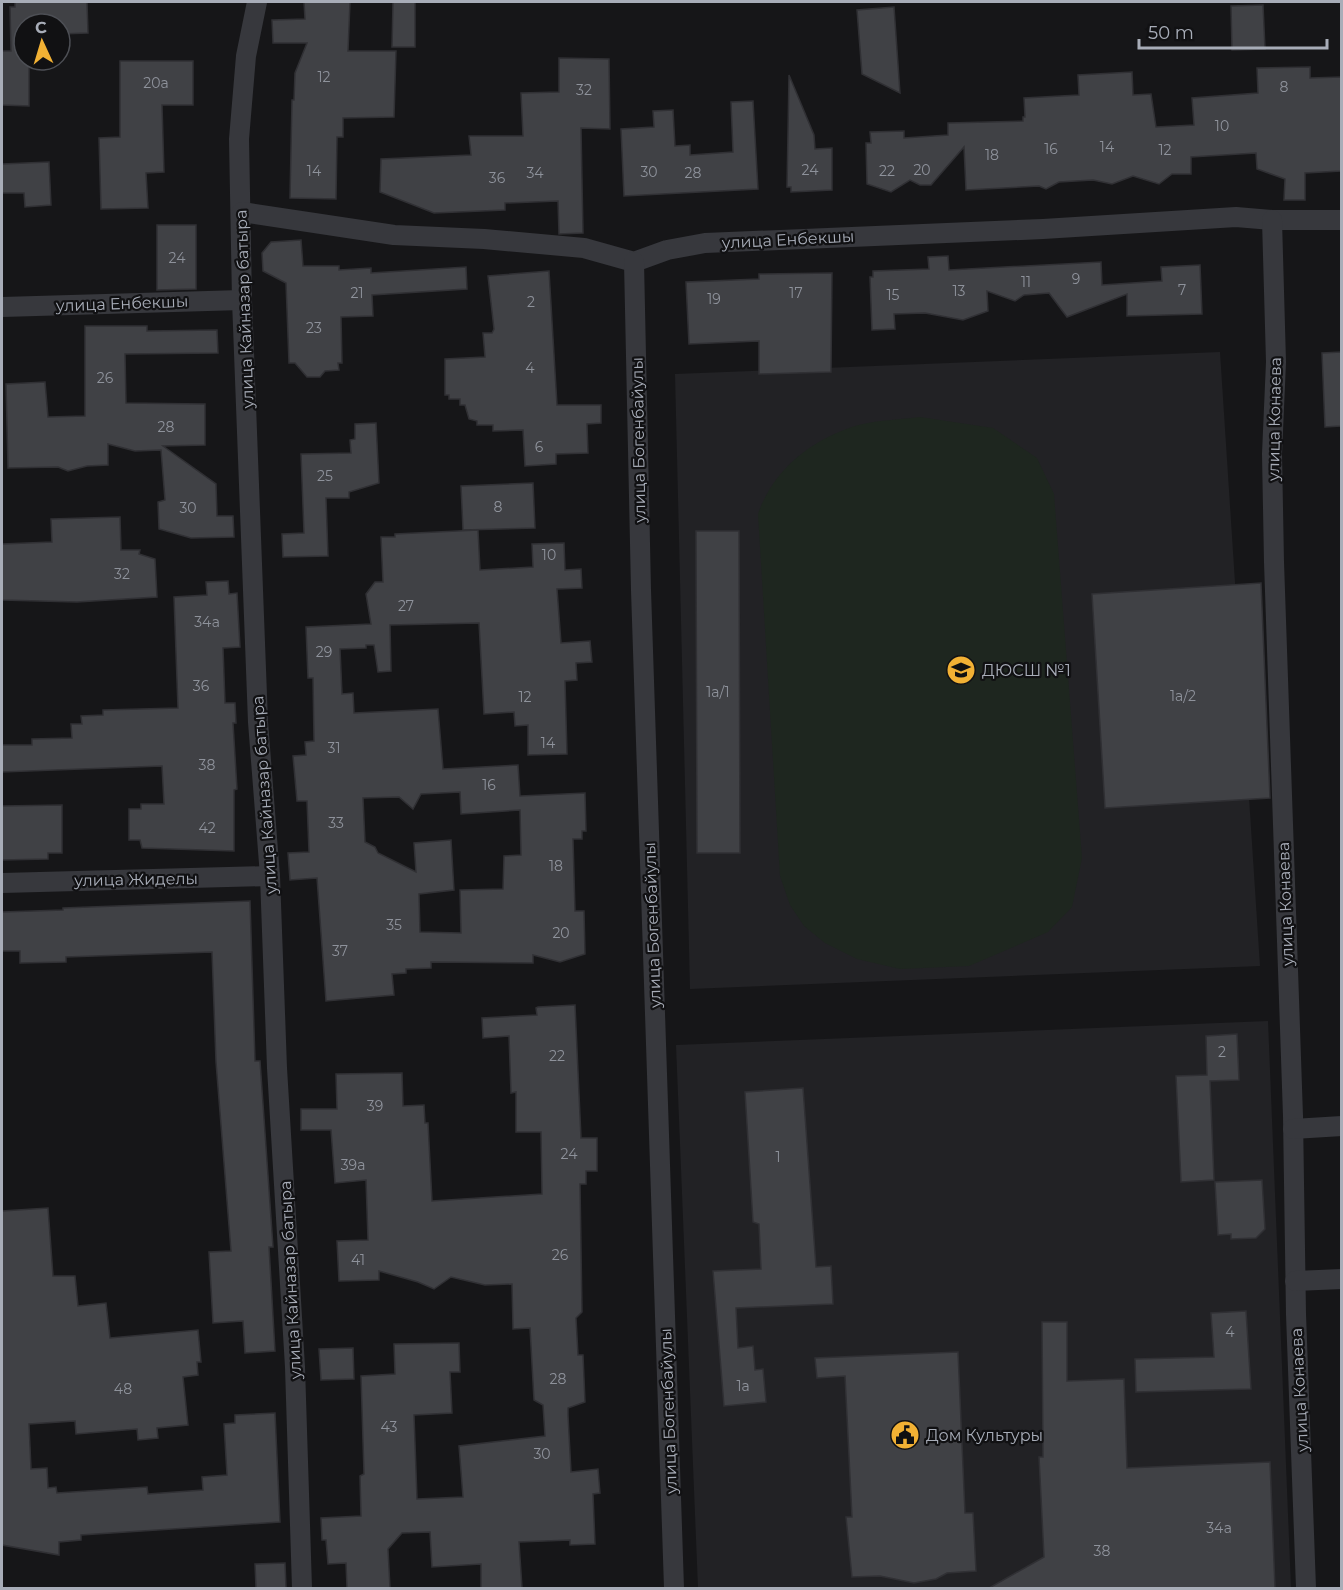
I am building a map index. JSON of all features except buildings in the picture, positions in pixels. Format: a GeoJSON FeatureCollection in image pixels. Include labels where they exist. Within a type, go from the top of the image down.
{"type":"FeatureCollection","features":[{"type":"Feature","properties":{"kind":"street","name":"улица Кайназар батыра"},"geometry":{"type":"LineString","coordinates":[[257,2],[246,56],[239,139],[242,300],[258,722],[270,876],[277,1068],[295,1366],[302,1588]]}},
{"type":"Feature","properties":{"kind":"street"},"geometry":{"type":"LineString","coordinates":[[242,212],[394,235],[484,239],[584,248],[634,262]]}},
{"type":"Feature","properties":{"kind":"street","name":"улица Енбекшы"},"geometry":{"type":"LineString","coordinates":[[634,262],[667,250],[705,243],[1042,229],[1236,217],[1272,220],[1341,220]]}},
{"type":"Feature","properties":{"kind":"street","name":"улица Конаева"},"geometry":{"type":"LineString","coordinates":[[1272,220],[1276,362],[1272,454],[1274,562],[1306,1588]]}},
{"type":"Feature","properties":{"kind":"street","name":"улица Богенбайулы"},"geometry":{"type":"LineString","coordinates":[[634,262],[642,601],[674,1588]]}},
{"type":"Feature","properties":{"kind":"street","name":"улица Енбекшы"},"geometry":{"type":"LineString","coordinates":[[2,307],[242,300]]}},
{"type":"Feature","properties":{"kind":"street","name":"улица Жиделы"},"geometry":{"type":"LineString","coordinates":[[2,884],[270,876]]}},
{"type":"Feature","properties":{"kind":"street"},"geometry":{"type":"LineString","coordinates":[[1293,1129],[1341,1126]]}},
{"type":"Feature","properties":{"kind":"street"},"geometry":{"type":"LineString","coordinates":[[1295,1281],[1341,1279]]}},
{"type":"Feature","properties":{"kind":"shaded area","name":"ДЮСШ №1"},"geometry":{"type":"Polygon","coordinates":[[[1220,352],[1260,966],[690,989],[675,374],[1220,352]]]}},
{"type":"Feature","properties":{"kind":"shaded area"},"geometry":{"type":"Polygon","coordinates":[[[920,417],[993,428],[1037,458],[1054,494],[1082,858],[1072,907],[1048,932],[969,966],[900,969],[857,959],[825,943],[804,926],[790,905],[780,876],[758,514],[773,484],[783,472],[794,460],[821,441],[860,425],[920,417]]]}},
{"type":"Feature","properties":{"kind":"shaded area"},"geometry":{"type":"Polygon","coordinates":[[[1268,1021],[1291,1588],[698,1588],[676,1045],[1268,1021]]]}},
{"type":"Feature","properties":{"kind":"place","name":"ДЮСШ №1"},"geometry":{"type":"Point","coordinates":[961,670]}},
{"type":"Feature","properties":{"kind":"place","name":"Дом Культуры"},"geometry":{"type":"Point","coordinates":[905,1435]}}]}
